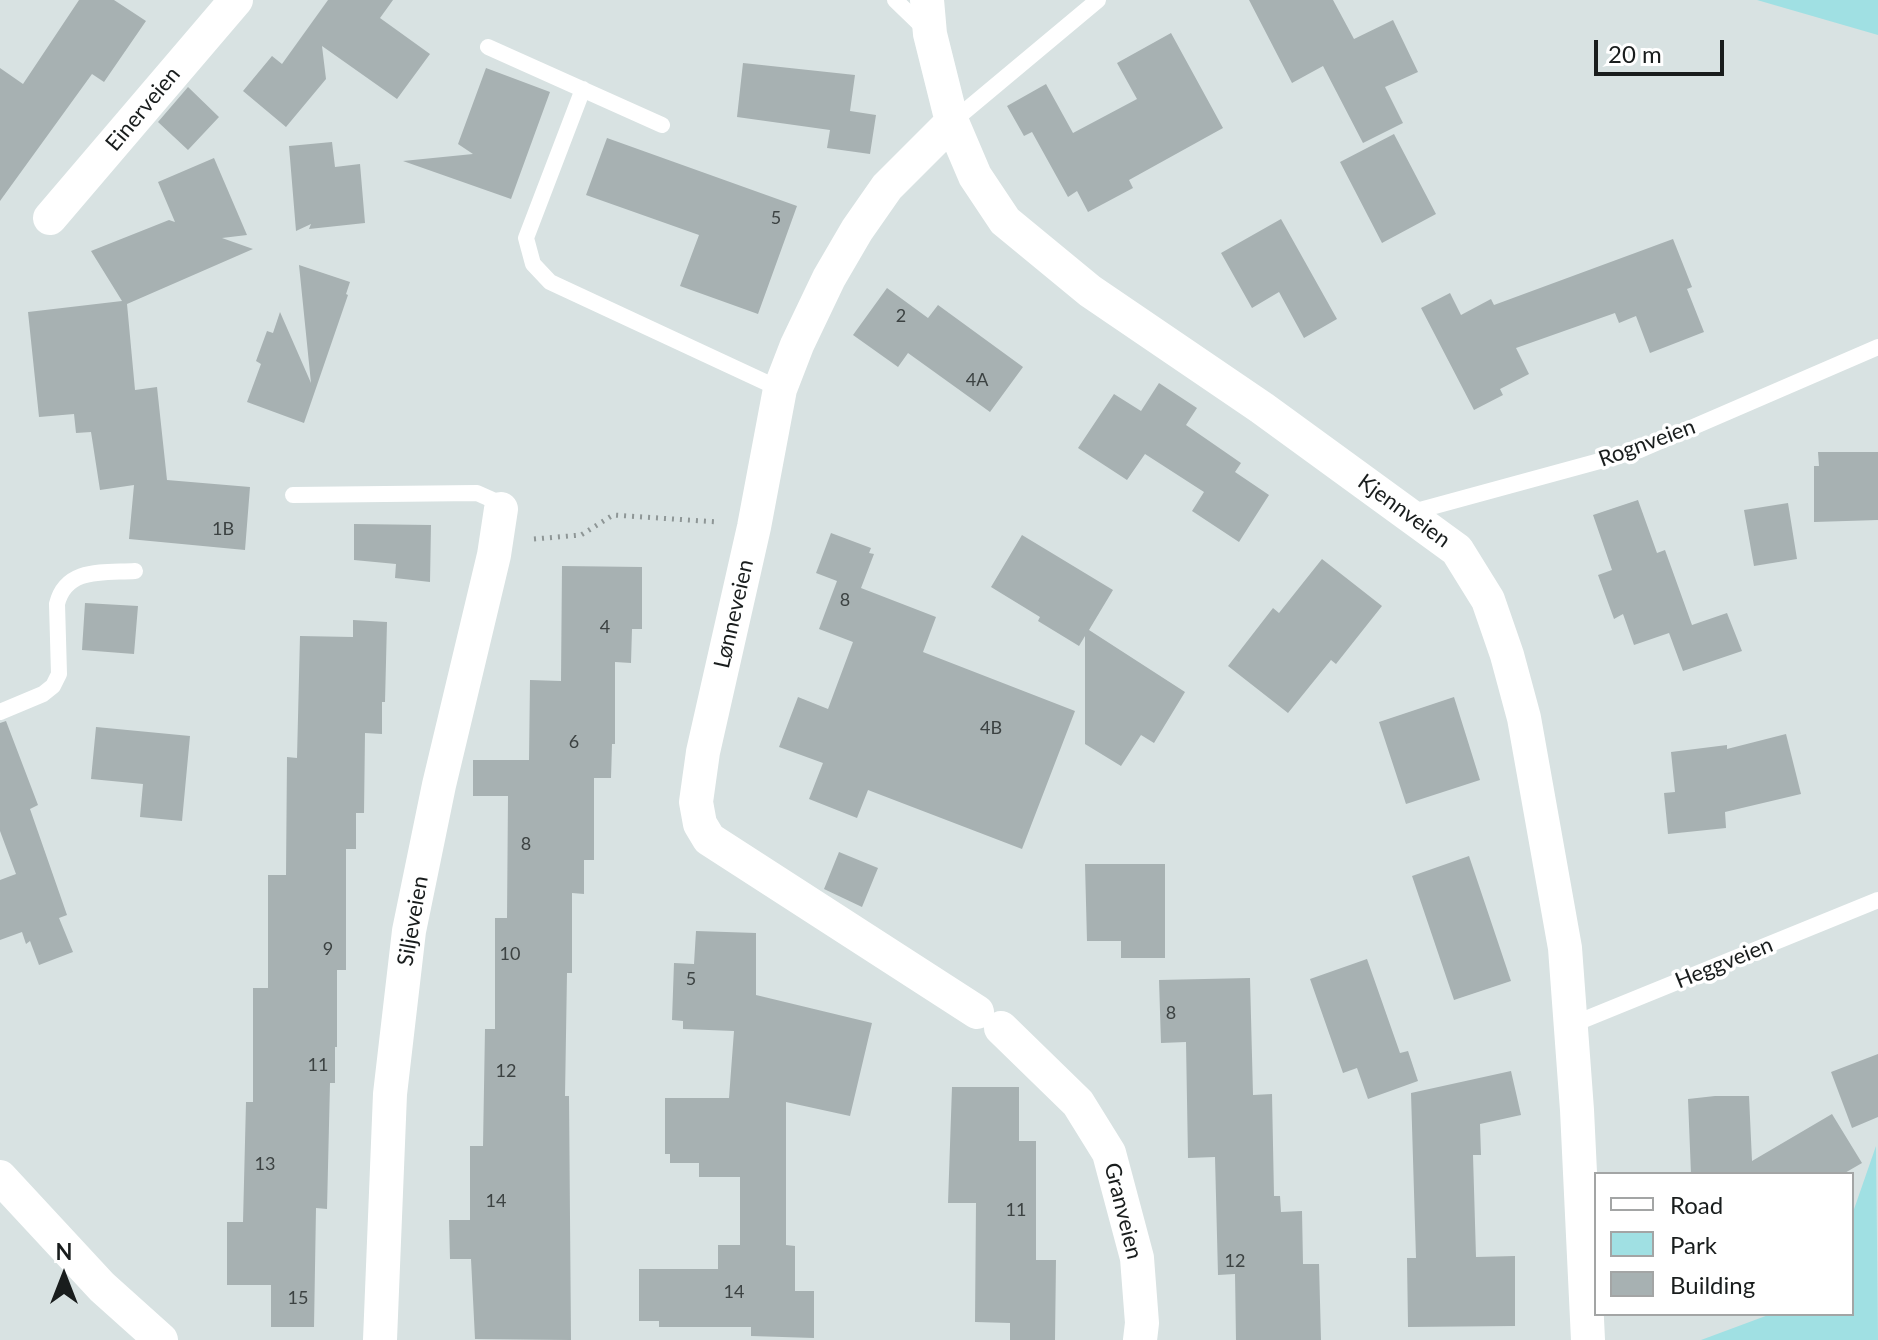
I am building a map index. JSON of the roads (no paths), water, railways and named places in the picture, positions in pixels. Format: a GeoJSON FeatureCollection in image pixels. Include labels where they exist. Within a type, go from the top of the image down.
{"type":"FeatureCollection","features":[{"type":"Feature","properties":{"kind":"street","name":"Einerveien"},"geometry":{"type":"LineString","coordinates":[[50,218],[236,0]]}},
{"type":"Feature","properties":{"kind":"street","name":"Kjennveien"},"geometry":{"type":"LineString","coordinates":[[927,0],[930,34],[952,122],[975,176],[1005,221],[1046,258],[1090,291],[1262,408],[1457,550],[1488,600],[1524,718],[1558,899],[1571,1025],[1588,1340]]}},
{"type":"Feature","properties":{"kind":"street","name":"Lønneveien"},"geometry":{"type":"LineString","coordinates":[[952,122],[887,187],[857,230],[797,345],[780,389],[754,527],[703,752],[696,802],[700,824],[709,839],[989,1020]]}},
{"type":"Feature","properties":{"kind":"street","name":"Siljeveien"},"geometry":{"type":"LineString","coordinates":[[380,1340],[390,1094],[409,931],[439,785],[494,555],[501,509]]}},
{"type":"Feature","properties":{"kind":"street","name":"Granveien"},"geometry":{"type":"LineString","coordinates":[[989,1020],[1078,1103],[1109,1153],[1137,1258],[1142,1323],[1140,1340]]}},
{"type":"Feature","properties":{"kind":"street"},"geometry":{"type":"LineString","coordinates":[[0,1177],[102,1287],[161,1340]]}},
{"type":"Feature","properties":{"kind":"lane"},"geometry":{"type":"LineString","coordinates":[[895,0],[930,34]]}},
{"type":"Feature","properties":{"kind":"lane"},"geometry":{"type":"LineString","coordinates":[[952,122],[1098,0]]}},
{"type":"Feature","properties":{"kind":"lane"},"geometry":{"type":"LineString","coordinates":[[488,47],[662,125]]}},
{"type":"Feature","properties":{"kind":"lane"},"geometry":{"type":"LineString","coordinates":[[583,89],[526,238],[533,264],[550,282],[780,389]]}},
{"type":"Feature","properties":{"kind":"lane","name":"Rognveien"},"geometry":{"type":"LineString","coordinates":[[1407,513],[1640,450],[1878,347]]}},
{"type":"Feature","properties":{"kind":"lane"},"geometry":{"type":"LineString","coordinates":[[293,495],[477,493],[495,501],[501,509]]}},
{"type":"Feature","properties":{"kind":"lane"},"geometry":{"type":"LineString","coordinates":[[0,712],[43,694],[53,686],[59,674],[57,604],[59,595],[71,580],[79,575],[135,571]]}},
{"type":"Feature","properties":{"kind":"lane","name":"Heggveien"},"geometry":{"type":"LineString","coordinates":[[1571,1025],[1878,900]]}}]}
